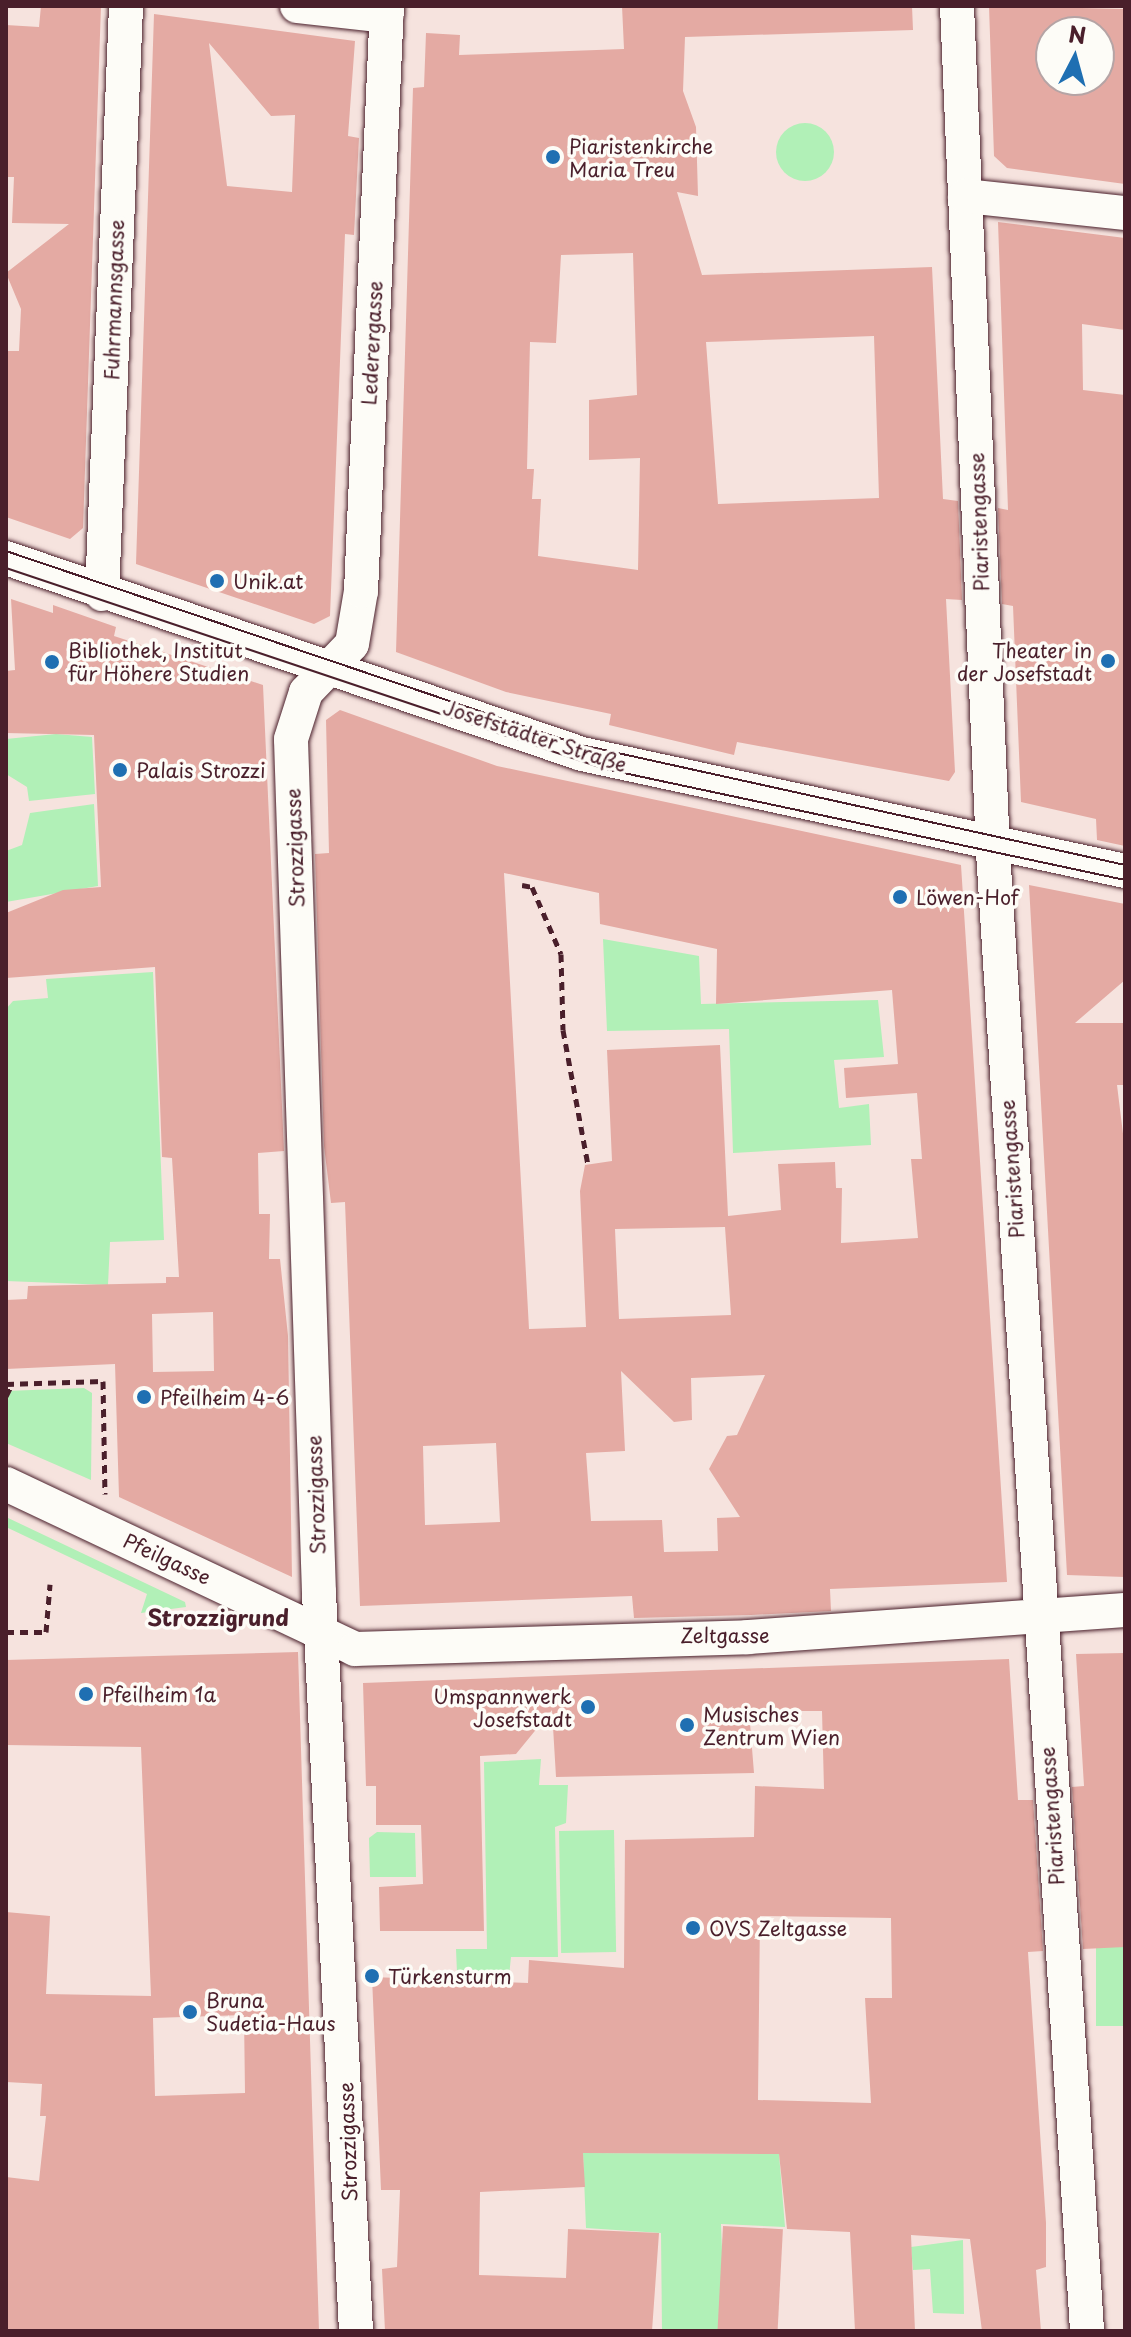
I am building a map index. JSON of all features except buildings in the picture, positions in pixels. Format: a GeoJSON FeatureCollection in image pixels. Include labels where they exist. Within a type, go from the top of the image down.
{"type":"FeatureCollection","features":[{"type":"Feature","properties":{"kind":"street","name":"Fuhrmannsgasse"},"geometry":{"type":"LineString","coordinates":[[102,594],[126,6]]}},
{"type":"Feature","properties":{"kind":"street"},"geometry":{"type":"LineString","coordinates":[[297,6],[386,11]]}},
{"type":"Feature","properties":{"kind":"street","name":"Piaristengasse"},"geometry":{"type":"LineString","coordinates":[[957,6],[992,843],[1038,1612],[1087,2331]]}},
{"type":"Feature","properties":{"kind":"street","name":"Lederergasse"},"geometry":{"type":"LineString","coordinates":[[327,670],[352,644],[361,591],[386,11]]}},
{"type":"Feature","properties":{"kind":"street"},"geometry":{"type":"LineString","coordinates":[[965,196],[1125,213]]}},
{"type":"Feature","properties":{"kind":"street","name":"Josefstädter Straße"},"geometry":{"type":"LineString","coordinates":[[6,558],[327,670],[634,768],[1125,871]]}},
{"type":"Feature","properties":{"kind":"street","name":"Strozzigasse"},"geometry":{"type":"LineString","coordinates":[[327,670],[306,692],[291,739],[325,1640],[356,2331]]}},
{"type":"Feature","properties":{"kind":"street","name":"Pfeilgasse"},"geometry":{"type":"LineString","coordinates":[[6,1484],[325,1640]]}},
{"type":"Feature","properties":{"kind":"street","name":"Zeltgasse"},"geometry":{"type":"LineString","coordinates":[[325,1640],[355,1649],[748,1637],[1038,1612],[1125,1610]]}},
{"type":"Feature","properties":{"kind":"path"},"geometry":{"type":"LineString","coordinates":[[522,885],[532,887],[561,954],[563,1030],[588,1165]]}},
{"type":"Feature","properties":{"kind":"path"},"geometry":{"type":"LineString","coordinates":[[6,1396],[9,1384],[103,1381],[107,1488],[92,1524]]}},
{"type":"Feature","properties":{"kind":"path"},"geometry":{"type":"LineString","coordinates":[[6,1632],[46,1632],[50,1584]]}},
{"type":"Feature","properties":{"kind":"green space"},"geometry":{"type":"Polygon","coordinates":[[[805,123],[816,125],[825,132],[832,141],[832,163],[825,172],[816,179],[805,181],[794,179],[785,172],[778,163],[776,152],[778,141],[785,132],[794,125],[805,123]]]}},
{"type":"Feature","properties":{"kind":"green space"},"geometry":{"type":"Polygon","coordinates":[[[56,734],[92,737],[95,794],[29,801],[27,787],[6,774],[6,739],[56,734]]]}},
{"type":"Feature","properties":{"kind":"green space"},"geometry":{"type":"Polygon","coordinates":[[[94,804],[98,886],[6,902],[6,851],[22,845],[30,813],[94,804]]]}},
{"type":"Feature","properties":{"kind":"green space"},"geometry":{"type":"Polygon","coordinates":[[[603,939],[699,956],[701,1004],[878,1000],[884,1057],[834,1060],[839,1108],[869,1104],[871,1145],[733,1153],[729,1029],[607,1031],[603,939]]]}},
{"type":"Feature","properties":{"kind":"green space"},"geometry":{"type":"Polygon","coordinates":[[[153,972],[164,1240],[110,1242],[108,1285],[6,1281],[6,1009],[13,1001],[48,998],[46,979],[153,972]]]}},
{"type":"Feature","properties":{"kind":"green space"},"geometry":{"type":"Polygon","coordinates":[[[84,1388],[92,1393],[91,1480],[6,1443],[6,1391],[84,1388]]]}},
{"type":"Feature","properties":{"kind":"green space"},"geometry":{"type":"Polygon","coordinates":[[[6,1517],[185,1602],[186,1607],[141,1613],[147,1594],[6,1527],[6,1517]]]}},
{"type":"Feature","properties":{"kind":"green space"},"geometry":{"type":"Polygon","coordinates":[[[541,1759],[539,1785],[568,1785],[566,1823],[555,1827],[558,1957],[511,1957],[509,1976],[457,1973],[456,1949],[487,1949],[484,1762],[541,1759]]]}},
{"type":"Feature","properties":{"kind":"green space"},"geometry":{"type":"Polygon","coordinates":[[[614,1830],[616,1952],[561,1953],[559,1831],[614,1830]]]}},
{"type":"Feature","properties":{"kind":"green space"},"geometry":{"type":"Polygon","coordinates":[[[377,1832],[415,1833],[416,1877],[370,1877],[369,1838],[377,1832]]]}},
{"type":"Feature","properties":{"kind":"green space"},"geometry":{"type":"Polygon","coordinates":[[[1096,1947],[1125,1947],[1125,2026],[1096,2026],[1096,1947]]]}},
{"type":"Feature","properties":{"kind":"green space"},"geometry":{"type":"Polygon","coordinates":[[[583,2153],[779,2154],[785,2227],[721,2224],[725,2331],[662,2331],[661,2233],[586,2228],[583,2153]]]}},
{"type":"Feature","properties":{"kind":"green space"},"geometry":{"type":"Polygon","coordinates":[[[963,2240],[964,2314],[933,2313],[930,2269],[913,2270],[911,2247],[963,2240]]]}},
{"type":"Feature","properties":{"kind":"tram line"},"geometry":{"type":"LineString","coordinates":[[6,551],[577,744],[1125,865]]}},
{"type":"Feature","properties":{"kind":"tram line"},"geometry":{"type":"LineString","coordinates":[[6,568],[605,769],[1125,880]]}},
{"type":"Feature","properties":{"kind":"place","name":"Piaristenkirche Maria Treu"},"geometry":{"type":"Point","coordinates":[553,157]}},
{"type":"Feature","properties":{"kind":"place","name":"Unik.at"},"geometry":{"type":"Point","coordinates":[217,581]}},
{"type":"Feature","properties":{"kind":"place","name":"Theater in der Josefstadt"},"geometry":{"type":"Point","coordinates":[1108,661]}},
{"type":"Feature","properties":{"kind":"place","name":"Bibliothek, Institut für Höhere Studien"},"geometry":{"type":"Point","coordinates":[52,662]}},
{"type":"Feature","properties":{"kind":"place","name":"Palais Strozzi"},"geometry":{"type":"Point","coordinates":[120,770]}},
{"type":"Feature","properties":{"kind":"place","name":"Löwen-Hof"},"geometry":{"type":"Point","coordinates":[900,897]}},
{"type":"Feature","properties":{"kind":"place","name":"Pfeilheim 4-6"},"geometry":{"type":"Point","coordinates":[144,1397]}},
{"type":"Feature","properties":{"kind":"place","name":"Pfeilheim 1a"},"geometry":{"type":"Point","coordinates":[86,1694]}},
{"type":"Feature","properties":{"kind":"place","name":"Umspannwerk Josefstadt"},"geometry":{"type":"Point","coordinates":[588,1707]}},
{"type":"Feature","properties":{"kind":"place","name":"Musisches Zentrum Wien"},"geometry":{"type":"Point","coordinates":[687,1725]}},
{"type":"Feature","properties":{"kind":"place","name":"OVS Zeltgasse"},"geometry":{"type":"Point","coordinates":[693,1928]}},
{"type":"Feature","properties":{"kind":"place","name":"Türkensturm"},"geometry":{"type":"Point","coordinates":[372,1976]}},
{"type":"Feature","properties":{"kind":"place","name":"Bruna Sudetia-Haus"},"geometry":{"type":"Point","coordinates":[190,2012]}},
{"type":"Feature","properties":{"kind":"district","name":"Strozzigrund"},"geometry":{"type":"Point","coordinates":[218,1617]}}]}
